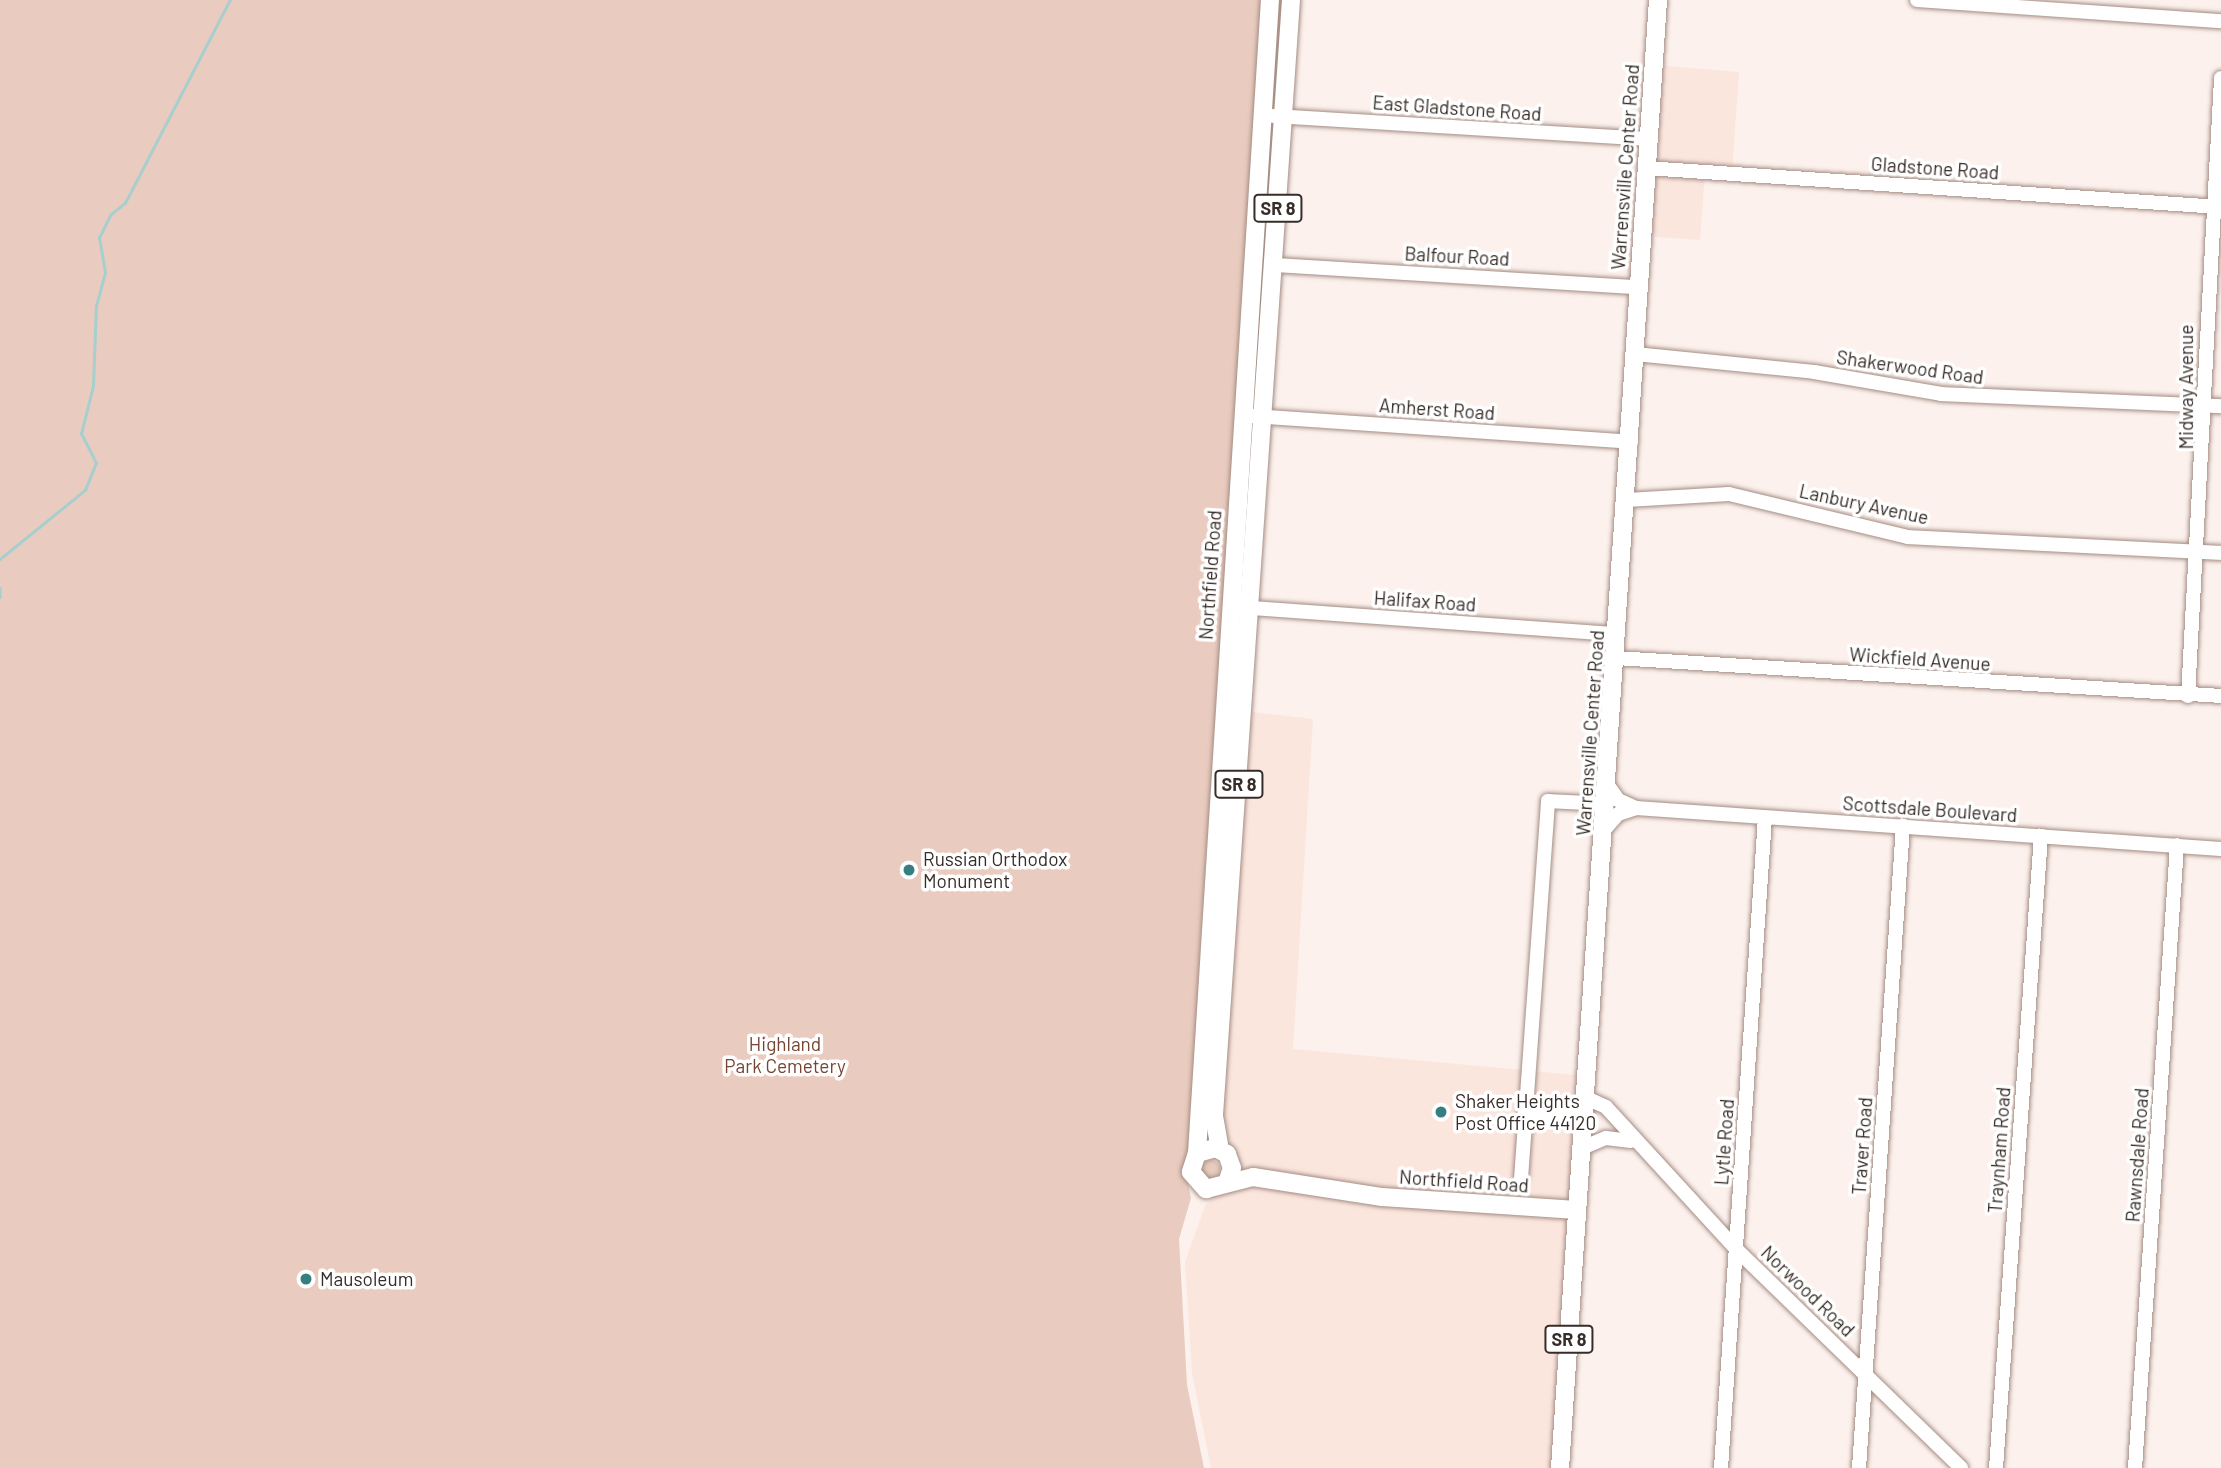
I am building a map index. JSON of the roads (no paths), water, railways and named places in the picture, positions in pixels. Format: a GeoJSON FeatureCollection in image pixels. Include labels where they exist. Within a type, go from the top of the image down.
{"type":"FeatureCollection","features":[{"type":"Feature","properties":{"kind":"main road","name":"Northfield Road"},"geometry":{"type":"LineString","coordinates":[[1197,1153],[1241,415],[1270,0]]}},
{"type":"Feature","properties":{"kind":"main road","name":"SR 8"},"geometry":{"type":"LineString","coordinates":[[1224,1154],[1214,1115],[1291,0]]}},
{"type":"Feature","properties":{"kind":"main road","name":"Warrensville Center Road"},"geometry":{"type":"LineString","coordinates":[[1560,1468],[1631,442],[1638,286],[1658,0]]}},
{"type":"Feature","properties":{"kind":"main road","name":"SR 8"},"geometry":{"type":"LineString","coordinates":[[1197,1153],[1191,1168],[1195,1182],[1211,1189],[1227,1183]]}},
{"type":"Feature","properties":{"kind":"main road"},"geometry":{"type":"LineString","coordinates":[[1197,1153],[1224,1154],[1227,1183]]}},
{"type":"Feature","properties":{"kind":"main road","name":"Northfield Road"},"geometry":{"type":"LineString","coordinates":[[1224,1154],[1349,1192]]}},
{"type":"Feature","properties":{"kind":"main road","name":"Northfield Road"},"geometry":{"type":"LineString","coordinates":[[1227,1183],[1253,1177],[1349,1192],[1577,1210]]}},
{"type":"Feature","properties":{"kind":"street"},"geometry":{"type":"LineString","coordinates":[[1917,0],[2221,21]]}},
{"type":"Feature","properties":{"kind":"street","name":"Midway Avenue"},"geometry":{"type":"LineString","coordinates":[[2188,696],[2199,551],[2203,405],[2217,207],[2221,78]]}},
{"type":"Feature","properties":{"kind":"street","name":"East Gladstone Road"},"geometry":{"type":"LineString","coordinates":[[1263,115],[1648,139]]}},
{"type":"Feature","properties":{"kind":"street","name":"Gladstone Road"},"geometry":{"type":"LineString","coordinates":[[1646,167],[2217,207]]}},
{"type":"Feature","properties":{"kind":"street","name":"Balfour Road"},"geometry":{"type":"LineString","coordinates":[[1274,265],[1638,286]]}},
{"type":"Feature","properties":{"kind":"street","name":"Shakerwood Road"},"geometry":{"type":"LineString","coordinates":[[1635,354],[1814,372],[1941,394],[2221,406]]}},
{"type":"Feature","properties":{"kind":"street","name":"Amherst Road"},"geometry":{"type":"LineString","coordinates":[[1241,415],[1631,442]]}},
{"type":"Feature","properties":{"kind":"street","name":"Lanbury Avenue"},"geometry":{"type":"LineString","coordinates":[[1627,500],[1729,494],[1908,537],[2221,552]]}},
{"type":"Feature","properties":{"kind":"street","name":"Halifax Road"},"geometry":{"type":"LineString","coordinates":[[1229,606],[1617,634]]}},
{"type":"Feature","properties":{"kind":"street","name":"Wickfield Avenue"},"geometry":{"type":"LineString","coordinates":[[1616,658],[2221,696]]}},
{"type":"Feature","properties":{"kind":"street"},"geometry":{"type":"LineString","coordinates":[[1608,784],[1618,800],[1636,808]]}},
{"type":"Feature","properties":{"kind":"street","name":"Warrensville Center Road"},"geometry":{"type":"LineString","coordinates":[[1521,1179],[1548,801],[1606,804]]}},
{"type":"Feature","properties":{"kind":"street"},"geometry":{"type":"LineString","coordinates":[[1605,830],[1618,814],[1636,808]]}},
{"type":"Feature","properties":{"kind":"street","name":"Scottsdale Boulevard"},"geometry":{"type":"LineString","coordinates":[[1636,808],[2221,849]]}},
{"type":"Feature","properties":{"kind":"street","name":"Lytle Road"},"geometry":{"type":"LineString","coordinates":[[1721,1468],[1765,818]]}},
{"type":"Feature","properties":{"kind":"street","name":"Traver Road"},"geometry":{"type":"LineString","coordinates":[[1859,1468],[1903,826]]}},
{"type":"Feature","properties":{"kind":"street","name":"Traynham Road"},"geometry":{"type":"LineString","coordinates":[[1996,1468],[2041,836]]}},
{"type":"Feature","properties":{"kind":"street","name":"Rawnsdale Road"},"geometry":{"type":"LineString","coordinates":[[2135,1468],[2177,845]]}},
{"type":"Feature","properties":{"kind":"street","name":"Norwood Road"},"geometry":{"type":"LineString","coordinates":[[1586,1098],[1606,1107],[1631,1141],[1736,1249],[1961,1468]]}},
{"type":"Feature","properties":{"kind":"street"},"geometry":{"type":"LineString","coordinates":[[1524,1115],[1584,1118]]}},
{"type":"Feature","properties":{"kind":"street"},"geometry":{"type":"LineString","coordinates":[[1581,1148],[1606,1138],[1631,1141]]}},
{"type":"Feature","properties":{"kind":"waterway"},"geometry":{"type":"LineString","coordinates":[[0,559],[85,490],[96,463],[81,434],[93,386],[96,306],[105,272],[99,238],[110,215],[125,203],[230,0]]}},
{"type":"Feature","properties":{"kind":"waterway"},"geometry":{"type":"LineString","coordinates":[[0,588],[0,597]]}},
{"type":"Feature","properties":{"kind":"place","name":"Russian Orthodox Monument"},"geometry":{"type":"Point","coordinates":[909,870]}},
{"type":"Feature","properties":{"kind":"place","name":"Shaker Heights Post Office 44120"},"geometry":{"type":"Point","coordinates":[1441,1112]}},
{"type":"Feature","properties":{"kind":"place","name":"Mausoleum"},"geometry":{"type":"Point","coordinates":[306,1279]}},
{"type":"Feature","properties":{"kind":"park label","name":"Highland Park Cemetery"},"geometry":{"type":"Point","coordinates":[785,1055]}}]}
